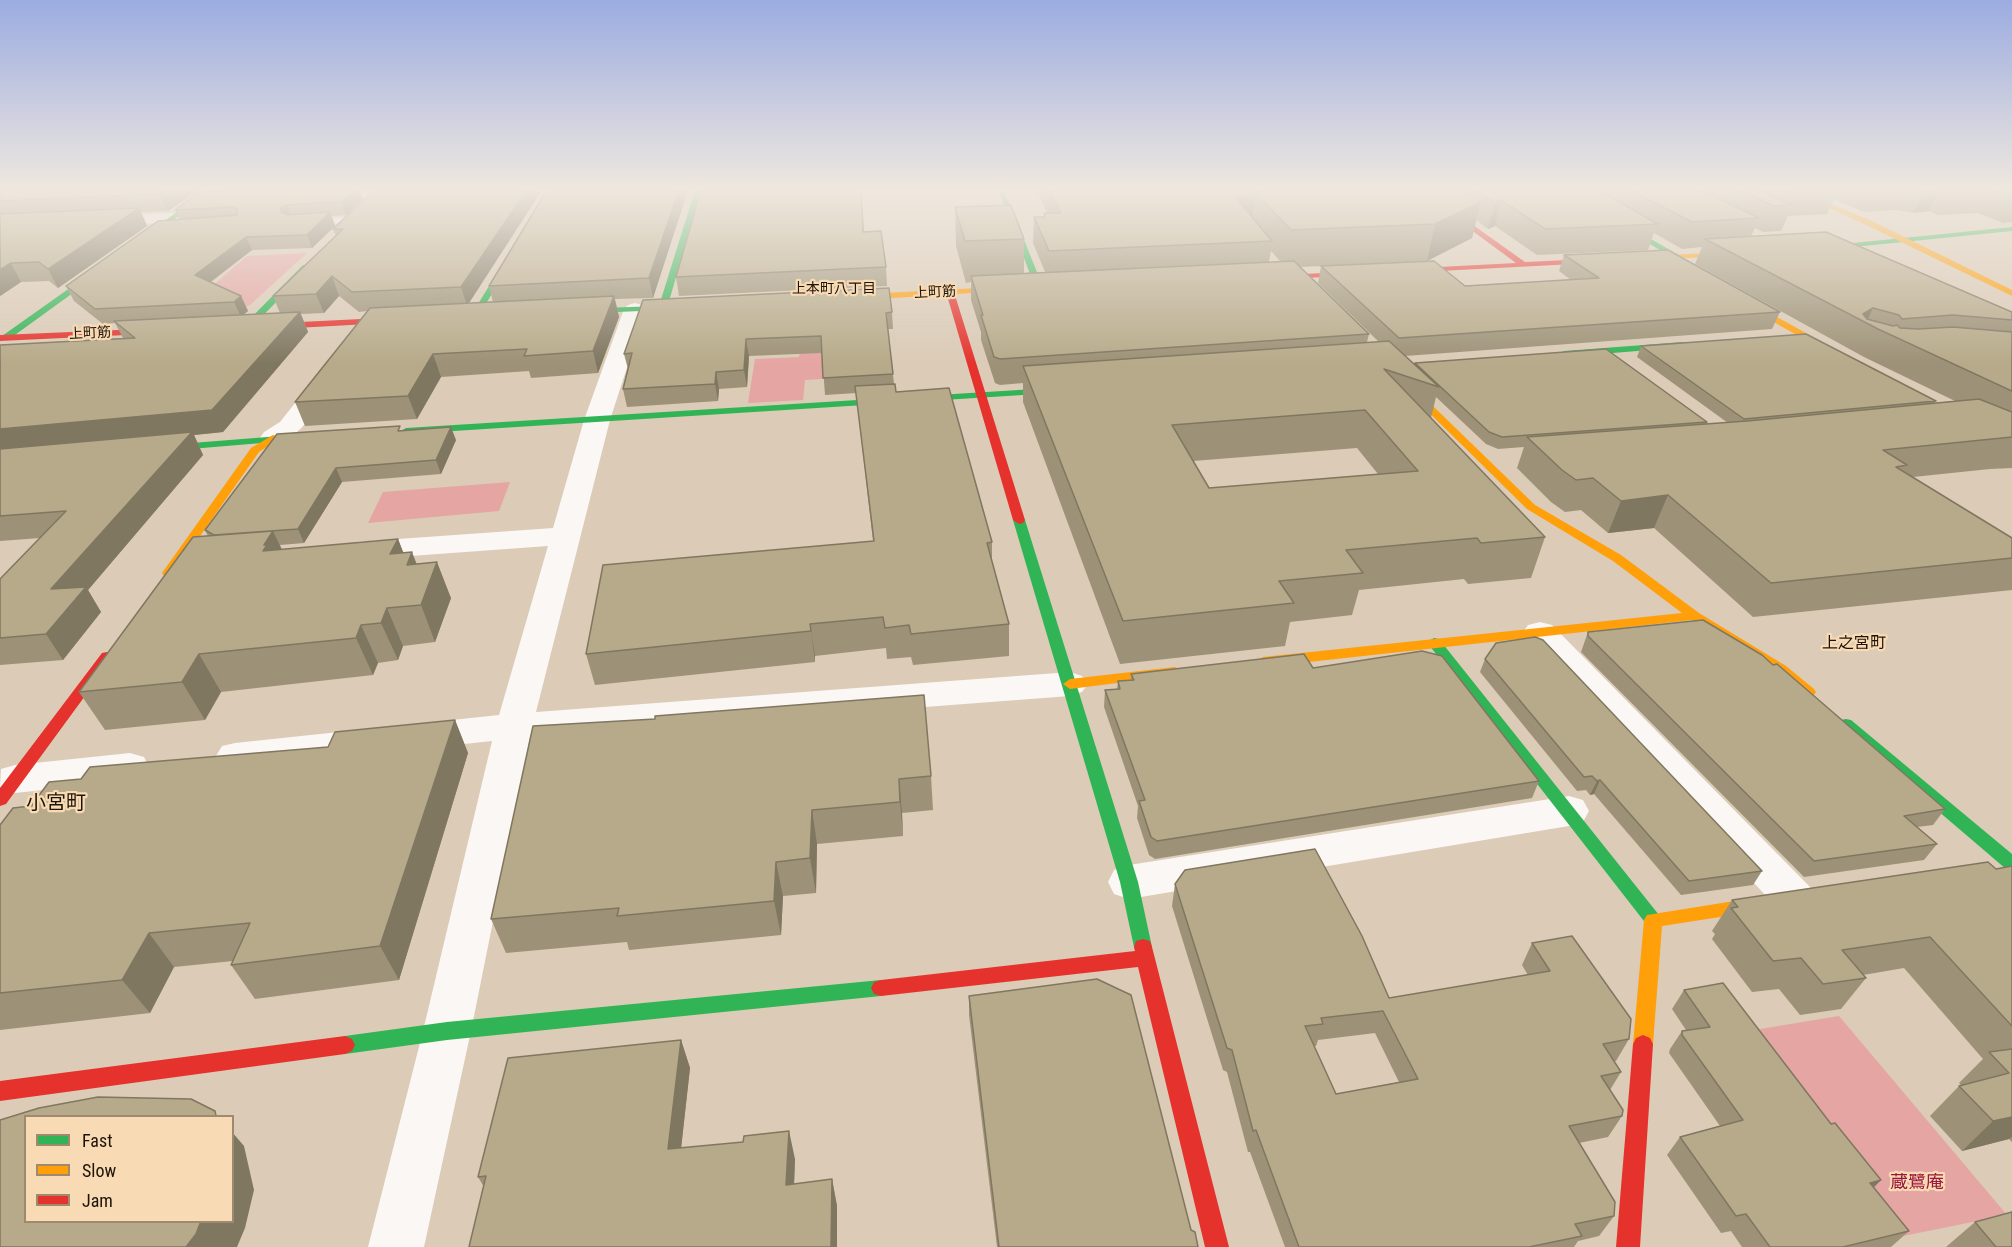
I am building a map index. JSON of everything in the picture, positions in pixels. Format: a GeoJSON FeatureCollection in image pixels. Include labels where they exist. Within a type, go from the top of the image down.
{"type":"FeatureCollection","features":[{"type":"Feature","properties":{"kind":"street"},"geometry":{"type":"LineString","coordinates":[[2,339],[135,248]]}},
{"type":"Feature","properties":{"kind":"street"},"geometry":{"type":"LineString","coordinates":[[497,316],[468,317],[513,248]]}},
{"type":"Feature","properties":{"kind":"street"},"geometry":{"type":"LineString","coordinates":[[396,1247],[447,1031],[514,726],[597,420],[674,248]]}},
{"type":"Feature","properties":{"kind":"street","name":"上町筋"},"geometry":{"type":"LineString","coordinates":[[833,298],[1045,287],[1027,248]]}},
{"type":"Feature","properties":{"kind":"street"},"geometry":{"type":"LineString","coordinates":[[1501,248],[1524,265]]}},
{"type":"Feature","properties":{"kind":"street"},"geometry":{"type":"LineString","coordinates":[[1656,248],[1676,261]]}},
{"type":"Feature","properties":{"kind":"street"},"geometry":{"type":"LineString","coordinates":[[1802,249],[1811,248]]}},
{"type":"Feature","properties":{"kind":"street"},"geometry":{"type":"LineString","coordinates":[[1922,248],[2012,293]]}},
{"type":"Feature","properties":{"kind":"street"},"geometry":{"type":"LineString","coordinates":[[1248,278],[1285,274],[1676,261],[1757,252]]}},
{"type":"Feature","properties":{"kind":"street"},"geometry":{"type":"LineString","coordinates":[[312,261],[241,327],[415,320]]}},
{"type":"Feature","properties":{"kind":"street"},"geometry":{"type":"LineString","coordinates":[[1285,274],[1307,288]]}},
{"type":"Feature","properties":{"kind":"street"},"geometry":{"type":"LineString","coordinates":[[1722,290],[1855,364]]}},
{"type":"Feature","properties":{"kind":"street"},"geometry":{"type":"LineString","coordinates":[[950,292],[1129,882],[1145,958],[1217,1247]]}},
{"type":"Feature","properties":{"kind":"street"},"geometry":{"type":"LineString","coordinates":[[554,313],[697,306]]}},
{"type":"Feature","properties":{"kind":"street"},"geometry":{"type":"LineString","coordinates":[[168,573],[255,450],[289,427],[369,322]]}},
{"type":"Feature","properties":{"kind":"street","name":"上町筋"},"geometry":{"type":"LineString","coordinates":[[2,339],[179,330]]}},
{"type":"Feature","properties":{"kind":"street"},"geometry":{"type":"LineString","coordinates":[[1782,338],[1805,336]]}},
{"type":"Feature","properties":{"kind":"street"},"geometry":{"type":"LineString","coordinates":[[1550,355],[1701,344]]}},
{"type":"Feature","properties":{"kind":"street"},"geometry":{"type":"LineString","coordinates":[[1609,351],[1637,372]]}},
{"type":"Feature","properties":{"kind":"street"},"geometry":{"type":"LineString","coordinates":[[1395,374],[1531,507],[1617,558],[1694,616],[1781,669],[1816,699]]}},
{"type":"Feature","properties":{"kind":"street"},"geometry":{"type":"LineString","coordinates":[[389,432],[1076,389]]}},
{"type":"Feature","properties":{"kind":"street"},"geometry":{"type":"LineString","coordinates":[[142,450],[331,435]]}},
{"type":"Feature","properties":{"kind":"street"},"geometry":{"type":"LineString","coordinates":[[1483,461],[1507,459]]}},
{"type":"Feature","properties":{"kind":"street"},"geometry":{"type":"LineString","coordinates":[[329,553],[566,536]]}},
{"type":"Feature","properties":{"kind":"street"},"geometry":{"type":"LineString","coordinates":[[168,573],[210,561]]}},
{"type":"Feature","properties":{"kind":"street"},"geometry":{"type":"LineString","coordinates":[[1246,663],[1694,616]]}},
{"type":"Feature","properties":{"kind":"street"},"geometry":{"type":"LineString","coordinates":[[1540,632],[1801,898]]}},
{"type":"Feature","properties":{"kind":"street"},"geometry":{"type":"LineString","coordinates":[[1434,642],[1653,920],[1628,1247]]}},
{"type":"Feature","properties":{"kind":"street"},"geometry":{"type":"LineString","coordinates":[[8,790],[112,648]]}},
{"type":"Feature","properties":{"kind":"street"},"geometry":{"type":"LineString","coordinates":[[205,759],[514,726],[1070,684],[1188,670]]}},
{"type":"Feature","properties":{"kind":"street"},"geometry":{"type":"LineString","coordinates":[[1834,714],[2008,866]]}},
{"type":"Feature","properties":{"kind":"street"},"geometry":{"type":"LineString","coordinates":[[8,790],[158,764]]}},
{"type":"Feature","properties":{"kind":"street"},"geometry":{"type":"LineString","coordinates":[[1129,882],[1569,811]]}},
{"type":"Feature","properties":{"kind":"street"},"geometry":{"type":"LineString","coordinates":[[1653,920],[1801,898]]}},
{"type":"Feature","properties":{"kind":"street"},"geometry":{"type":"LineString","coordinates":[[0,1091],[447,1031],[898,986],[1145,958]]}},
{"type":"Feature","properties":{"kind":"green space"},"geometry":{"type":"Polygon","coordinates":[[[307,253],[250,305],[240,309],[183,311],[247,256],[307,253]]]}},
{"type":"Feature","properties":{"kind":"green space"},"geometry":{"type":"Polygon","coordinates":[[[838,342],[837,378],[805,380],[803,400],[748,403],[755,359],[799,357],[801,344],[838,342]]]}},
{"type":"Feature","properties":{"kind":"green space"},"geometry":{"type":"Polygon","coordinates":[[[510,482],[499,511],[368,523],[383,492],[510,482]]]}},
{"type":"Feature","properties":{"kind":"green space","name":"蔵鷺庵"},"geometry":{"type":"Polygon","coordinates":[[[1839,1016],[2007,1215],[1898,1237],[1742,1032],[1839,1016]]]}},
{"type":"Feature","properties":{"kind":"building"},"geometry":{"type":"Polygon","coordinates":[[[0,248],[79,248],[48,269],[39,262],[11,263],[0,270],[0,248]]]}},
{"type":"Feature","properties":{"kind":"building"},"geometry":{"type":"Polygon","coordinates":[[[120,248],[231,248],[195,275],[241,296],[234,302],[95,309],[66,286],[120,248]]]}},
{"type":"Feature","properties":{"kind":"building"},"geometry":{"type":"Polygon","coordinates":[[[323,248],[487,248],[461,287],[352,292],[332,276],[316,294],[273,296],[323,248]]]}},
{"type":"Feature","properties":{"kind":"building"},"geometry":{"type":"Polygon","coordinates":[[[512,248],[659,248],[649,278],[489,286],[512,248]]]}},
{"type":"Feature","properties":{"kind":"building"},"geometry":{"type":"Polygon","coordinates":[[[684,248],[883,248],[886,267],[676,277],[684,248]]]}},
{"type":"Feature","properties":{"kind":"building"},"geometry":{"type":"Polygon","coordinates":[[[1048,248],[1112,248],[1049,251],[1048,248]]]}},
{"type":"Feature","properties":{"kind":"building"},"geometry":{"type":"Polygon","coordinates":[[[1723,248],[1864,248],[2012,312],[2012,320],[1953,315],[1902,319],[1899,315],[1873,308],[1863,314],[1867,319],[1897,325],[1900,328],[1953,327],[2012,332],[2012,391],[1878,329],[1723,248]]]}},
{"type":"Feature","properties":{"kind":"building"},"geometry":{"type":"Polygon","coordinates":[[[1668,250],[1780,312],[1399,338],[1321,266],[1434,261],[1465,286],[1599,278],[1564,255],[1668,250]]]}},
{"type":"Feature","properties":{"kind":"building"},"geometry":{"type":"Polygon","coordinates":[[[1294,261],[1369,334],[1000,359],[994,357],[971,276],[1294,261]]]}},
{"type":"Feature","properties":{"kind":"building"},"geometry":{"type":"Polygon","coordinates":[[[889,288],[892,312],[886,313],[893,374],[823,378],[821,336],[746,339],[744,370],[716,372],[715,384],[623,389],[632,353],[624,354],[643,300],[889,288]]]}},
{"type":"Feature","properties":{"kind":"building"},"geometry":{"type":"Polygon","coordinates":[[[614,296],[593,351],[524,356],[527,349],[433,354],[408,396],[295,402],[370,308],[614,296]]]}},
{"type":"Feature","properties":{"kind":"building"},"geometry":{"type":"Polygon","coordinates":[[[300,312],[212,410],[0,429],[0,345],[135,338],[114,321],[300,312]]]}},
{"type":"Feature","properties":{"kind":"building"},"geometry":{"type":"Polygon","coordinates":[[[1806,334],[1936,401],[1744,419],[1641,346],[1806,334]]]}},
{"type":"Feature","properties":{"kind":"building"},"geometry":{"type":"Polygon","coordinates":[[[1389,341],[1439,387],[1384,369],[1545,537],[1481,543],[1477,538],[1346,550],[1363,573],[1279,581],[1294,603],[1123,621],[1023,366],[1389,341]],[[1365,410],[1172,425],[1209,488],[1418,471],[1365,410]]]}},
{"type":"Feature","properties":{"kind":"building"},"geometry":{"type":"Polygon","coordinates":[[[1606,349],[1707,422],[1502,437],[1489,432],[1415,363],[1606,349]]]}},
{"type":"Feature","properties":{"kind":"building"},"geometry":{"type":"Polygon","coordinates":[[[895,384],[896,392],[949,388],[992,542],[987,543],[1009,624],[911,634],[909,625],[885,628],[883,617],[810,624],[811,631],[586,654],[603,565],[874,541],[855,386],[895,384]]]}},
{"type":"Feature","properties":{"kind":"building"},"geometry":{"type":"Polygon","coordinates":[[[1979,399],[2012,412],[2012,437],[1883,450],[1907,465],[1896,467],[2012,538],[2012,558],[1771,583],[1668,495],[1621,501],[1593,478],[1576,480],[1527,437],[1747,421],[1979,399]]]}},
{"type":"Feature","properties":{"kind":"building"},"geometry":{"type":"Polygon","coordinates":[[[400,426],[398,431],[451,427],[436,460],[336,468],[298,529],[214,535],[205,530],[277,434],[400,426]]]}},
{"type":"Feature","properties":{"kind":"building"},"geometry":{"type":"Polygon","coordinates":[[[192,432],[51,589],[86,587],[46,634],[0,638],[0,579],[66,511],[0,516],[0,449],[192,432]]]}},
{"type":"Feature","properties":{"kind":"building"},"geometry":{"type":"Polygon","coordinates":[[[273,531],[263,551],[398,539],[390,554],[412,552],[407,565],[437,562],[421,605],[387,608],[381,623],[361,625],[356,638],[199,654],[182,682],[79,692],[193,537],[273,531]]]}},
{"type":"Feature","properties":{"kind":"building"},"geometry":{"type":"Polygon","coordinates":[[[1703,620],[1762,655],[1773,665],[1777,664],[1945,809],[1904,816],[1937,844],[1814,861],[1588,636],[1588,632],[1703,620]]]}},
{"type":"Feature","properties":{"kind":"building"},"geometry":{"type":"Polygon","coordinates":[[[1535,637],[1543,640],[1762,871],[1689,881],[1600,780],[1597,781],[1592,776],[1584,777],[1485,659],[1496,643],[1535,637]]]}},
{"type":"Feature","properties":{"kind":"building"},"geometry":{"type":"Polygon","coordinates":[[[1422,651],[1442,656],[1539,781],[1157,841],[1151,837],[1139,801],[1145,800],[1105,690],[1120,689],[1118,681],[1134,680],[1131,674],[1304,654],[1313,668],[1422,651]]]}},
{"type":"Feature","properties":{"kind":"building"},"geometry":{"type":"Polygon","coordinates":[[[924,695],[931,776],[899,779],[900,802],[812,810],[810,858],[776,862],[774,901],[617,916],[619,908],[491,919],[533,726],[655,719],[655,716],[924,695]]]}},
{"type":"Feature","properties":{"kind":"building"},"geometry":{"type":"Polygon","coordinates":[[[455,720],[380,946],[231,965],[250,923],[149,933],[122,980],[0,993],[0,825],[13,808],[31,806],[49,782],[81,779],[90,767],[328,747],[335,732],[455,720]]]}},
{"type":"Feature","properties":{"kind":"building"},"geometry":{"type":"Polygon","coordinates":[[[1315,849],[1362,936],[1389,998],[1550,971],[1532,943],[1572,936],[1631,1019],[1629,1039],[1603,1044],[1621,1072],[1601,1076],[1623,1110],[1622,1116],[1569,1126],[1615,1202],[1614,1216],[1575,1224],[1582,1236],[1529,1247],[1299,1247],[1256,1130],[1253,1131],[1232,1050],[1227,1048],[1175,884],[1185,870],[1315,849]],[[1383,1011],[1321,1018],[1323,1024],[1305,1026],[1336,1094],[1418,1079],[1383,1011]]]}},
{"type":"Feature","properties":{"kind":"building"},"geometry":{"type":"Polygon","coordinates":[[[1988,862],[1996,869],[2012,866],[2012,1026],[1930,937],[1842,950],[1866,978],[1823,984],[1801,958],[1773,961],[1731,908],[1738,907],[1732,900],[1988,862]]]}},
{"type":"Feature","properties":{"kind":"building"},"geometry":{"type":"Polygon","coordinates":[[[1097,979],[1131,995],[1191,1230],[1195,1232],[1198,1247],[999,1247],[969,996],[1097,979]]]}},
{"type":"Feature","properties":{"kind":"building"},"geometry":{"type":"Polygon","coordinates":[[[1723,983],[1831,1124],[1835,1123],[1881,1180],[1870,1183],[1909,1231],[1843,1247],[1770,1247],[1746,1214],[1736,1216],[1680,1137],[1743,1120],[1682,1035],[1682,1031],[1710,1027],[1684,990],[1723,983]]]}},
{"type":"Feature","properties":{"kind":"building"},"geometry":{"type":"Polygon","coordinates":[[[681,1040],[668,1149],[743,1142],[744,1136],[789,1131],[786,1185],[832,1179],[831,1247],[469,1247],[486,1176],[478,1177],[508,1058],[681,1040]]]}},
{"type":"Feature","properties":{"kind":"building"},"geometry":{"type":"Polygon","coordinates":[[[2012,1049],[2012,1117],[1993,1121],[1959,1086],[2009,1073],[1989,1052],[2012,1049]]]}},
{"type":"Feature","properties":{"kind":"building"},"geometry":{"type":"Polygon","coordinates":[[[98,1097],[191,1099],[215,1111],[216,1115],[24,1115],[24,1223],[200,1223],[196,1234],[186,1247],[0,1247],[0,1120],[39,1108],[98,1097]]]}},
{"type":"Feature","properties":{"kind":"building"},"geometry":{"type":"Polygon","coordinates":[[[2012,1212],[2012,1247],[1996,1247],[1975,1222],[2012,1212]]]}},
{"type":"Feature","properties":{"kind":"traffic: fast"},"geometry":{"type":"LineString","coordinates":[[5,338],[131,248]]}},
{"type":"Feature","properties":{"kind":"traffic: fast"},"geometry":{"type":"LineString","coordinates":[[474,317],[516,248]]}},
{"type":"Feature","properties":{"kind":"traffic: fast"},"geometry":{"type":"LineString","coordinates":[[663,308],[681,248]]}},
{"type":"Feature","properties":{"kind":"traffic: fast"},"geometry":{"type":"LineString","coordinates":[[1024,248],[1039,287]]}},
{"type":"Feature","properties":{"kind":"traffic: fast"},"geometry":{"type":"LineString","coordinates":[[1663,248],[1678,257]]}},
{"type":"Feature","properties":{"kind":"traffic: fast"},"geometry":{"type":"LineString","coordinates":[[1814,249],[1822,248]]}},
{"type":"Feature","properties":{"kind":"traffic: fast"},"geometry":{"type":"LineString","coordinates":[[247,327],[306,267]]}},
{"type":"Feature","properties":{"kind":"traffic: fast"},"geometry":{"type":"LineString","coordinates":[[573,312],[684,307]]}},
{"type":"Feature","properties":{"kind":"traffic: fast"},"geometry":{"type":"LineString","coordinates":[[1564,354],[1683,345]]}},
{"type":"Feature","properties":{"kind":"traffic: fast"},"geometry":{"type":"LineString","coordinates":[[406,431],[1067,390]]}},
{"type":"Feature","properties":{"kind":"traffic: fast"},"geometry":{"type":"LineString","coordinates":[[154,449],[318,436]]}},
{"type":"Feature","properties":{"kind":"traffic: fast"},"geometry":{"type":"LineString","coordinates":[[1019,520],[1129,882],[1143,947]]}},
{"type":"Feature","properties":{"kind":"traffic: fast"},"geometry":{"type":"LineString","coordinates":[[1434,642],[1653,920]]}},
{"type":"Feature","properties":{"kind":"traffic: fast"},"geometry":{"type":"LineString","coordinates":[[1846,724],[2012,864]]}},
{"type":"Feature","properties":{"kind":"traffic: fast"},"geometry":{"type":"LineString","coordinates":[[345,1045],[447,1031],[881,988]]}},
{"type":"Feature","properties":{"kind":"traffic: slow"},"geometry":{"type":"LineString","coordinates":[[1920,248],[2012,293]]}},
{"type":"Feature","properties":{"kind":"traffic: slow"},"geometry":{"type":"LineString","coordinates":[[1632,259],[1744,253]]}},
{"type":"Feature","properties":{"kind":"traffic: slow"},"geometry":{"type":"LineString","coordinates":[[846,298],[1016,288]]}},
{"type":"Feature","properties":{"kind":"traffic: slow"},"geometry":{"type":"LineString","coordinates":[[1737,298],[1841,356]]}},
{"type":"Feature","properties":{"kind":"traffic: slow"},"geometry":{"type":"LineString","coordinates":[[1402,381],[1531,507],[1617,558],[1694,616],[1781,669],[1809,692]]}},
{"type":"Feature","properties":{"kind":"traffic: slow"},"geometry":{"type":"LineString","coordinates":[[168,573],[255,450],[273,438]]}},
{"type":"Feature","properties":{"kind":"traffic: slow"},"geometry":{"type":"LineString","coordinates":[[1263,662],[1694,616]]}},
{"type":"Feature","properties":{"kind":"traffic: slow"},"geometry":{"type":"LineString","coordinates":[[1070,684],[1175,672]]}},
{"type":"Feature","properties":{"kind":"traffic: slow"},"geometry":{"type":"LineString","coordinates":[[1643,1044],[1653,920],[1772,902]]}},
{"type":"Feature","properties":{"kind":"traffic: jam"},"geometry":{"type":"LineString","coordinates":[[1501,248],[1524,265]]}},
{"type":"Feature","properties":{"kind":"traffic: jam"},"geometry":{"type":"LineString","coordinates":[[1266,278],[1632,259]]}},
{"type":"Feature","properties":{"kind":"traffic: jam"},"geometry":{"type":"LineString","coordinates":[[950,292],[1019,520]]}},
{"type":"Feature","properties":{"kind":"traffic: jam"},"geometry":{"type":"LineString","coordinates":[[259,327],[402,320]]}},
{"type":"Feature","properties":{"kind":"traffic: jam"},"geometry":{"type":"LineString","coordinates":[[0,338],[165,331]]}},
{"type":"Feature","properties":{"kind":"traffic: jam"},"geometry":{"type":"LineString","coordinates":[[0,800],[107,656]]}},
{"type":"Feature","properties":{"kind":"traffic: jam"},"geometry":{"type":"LineString","coordinates":[[1143,947],[1217,1247]]}},
{"type":"Feature","properties":{"kind":"traffic: jam"},"geometry":{"type":"LineString","coordinates":[[881,988],[1145,958]]}},
{"type":"Feature","properties":{"kind":"traffic: jam"},"geometry":{"type":"LineString","coordinates":[[1628,1247],[1643,1044]]}},
{"type":"Feature","properties":{"kind":"traffic: jam"},"geometry":{"type":"LineString","coordinates":[[0,1091],[345,1045]]}},
{"type":"Feature","properties":{"kind":"district","name":"上本町八丁目"},"geometry":{"type":"Point","coordinates":[834,289]}},
{"type":"Feature","properties":{"kind":"district","name":"上之宮町"},"geometry":{"type":"Point","coordinates":[1854,644]}},
{"type":"Feature","properties":{"kind":"district","name":"小宮町"},"geometry":{"type":"Point","coordinates":[56,804]}}]}
